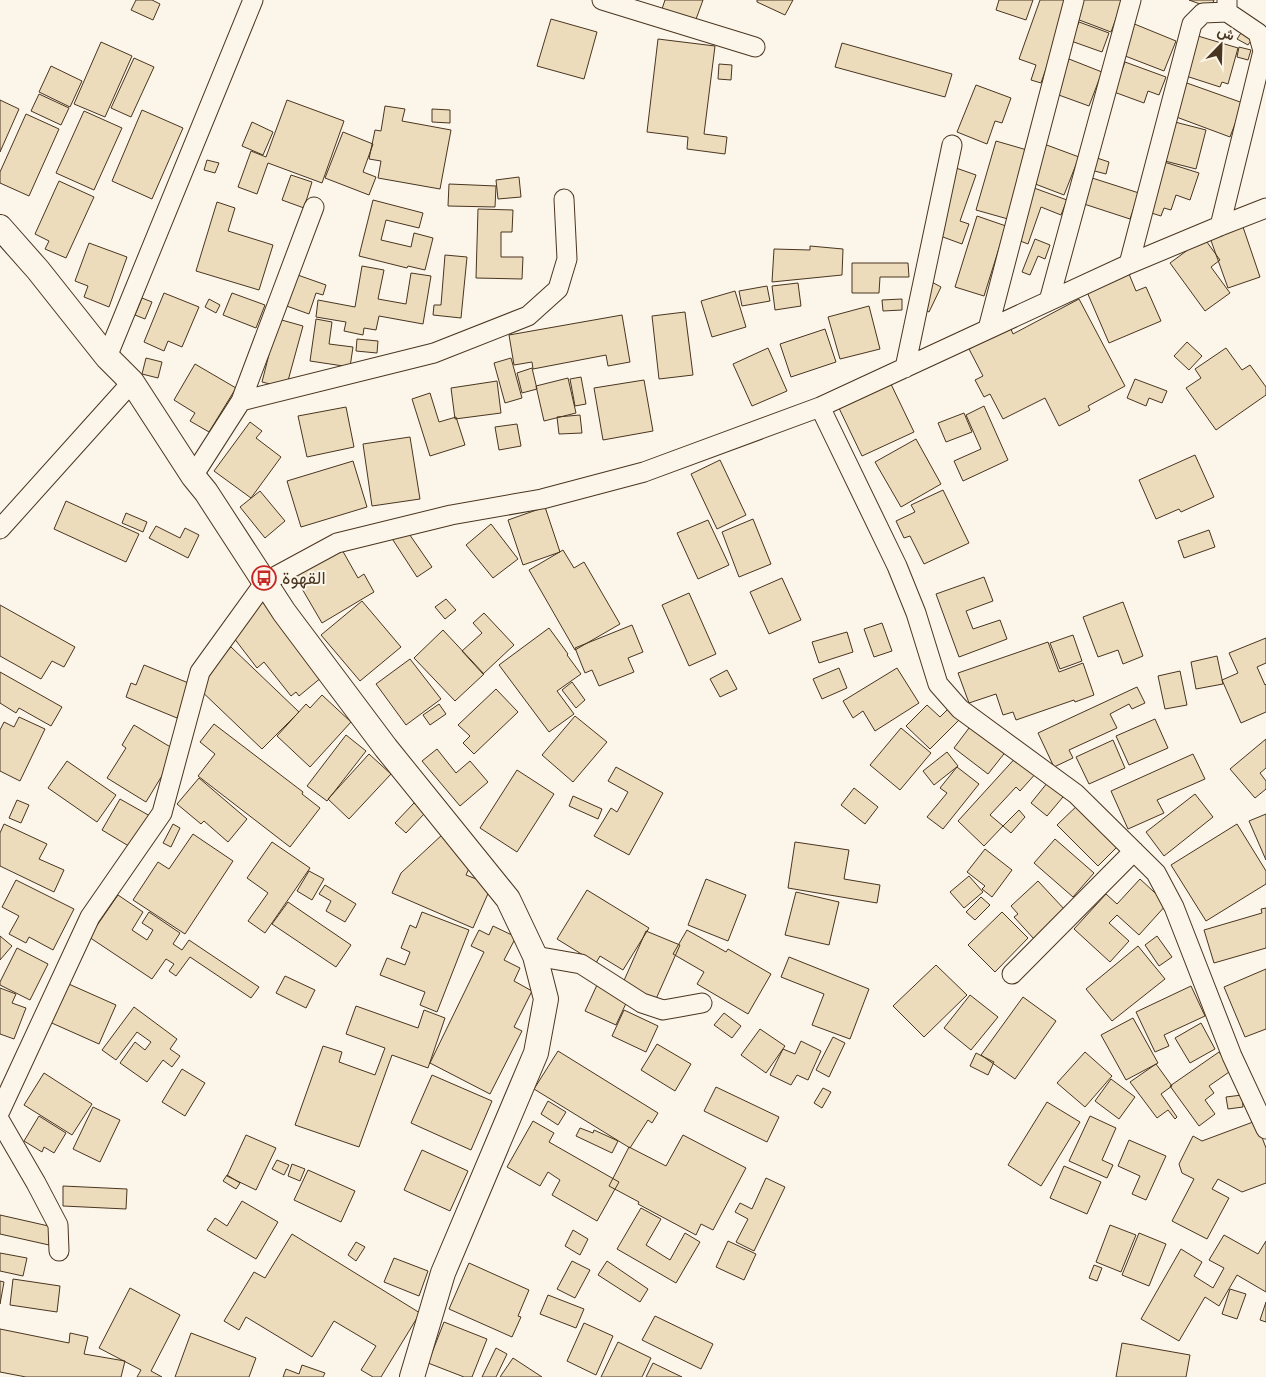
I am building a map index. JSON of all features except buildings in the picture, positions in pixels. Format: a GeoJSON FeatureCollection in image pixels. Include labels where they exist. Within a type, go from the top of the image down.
{"type":"FeatureCollection","features":[{"type":"Feature","properties":{"kind":"street"},"geometry":{"type":"LineString","coordinates":[[107,357],[253,0]]}},
{"type":"Feature","properties":{"kind":"street"},"geometry":{"type":"LineString","coordinates":[[602,0],[661,9],[755,47]]}},
{"type":"Feature","properties":{"kind":"street"},"geometry":{"type":"LineString","coordinates":[[988,329],[1074,0]]}},
{"type":"Feature","properties":{"kind":"street"},"geometry":{"type":"LineString","coordinates":[[1049,301],[1131,0]]}},
{"type":"Feature","properties":{"kind":"street"},"geometry":{"type":"LineString","coordinates":[[1129,264],[1192,24],[1203,13],[1227,6],[1258,32],[1263,51],[1220,226]]}},
{"type":"Feature","properties":{"kind":"street"},"geometry":{"type":"LineString","coordinates":[[905,368],[952,145]]}},
{"type":"Feature","properties":{"kind":"street"},"geometry":{"type":"LineString","coordinates":[[241,401],[434,353],[528,316],[558,289],[567,258],[564,199]]}},
{"type":"Feature","properties":{"kind":"street"},"geometry":{"type":"LineString","coordinates":[[193,476],[241,401],[314,207]]}},
{"type":"Feature","properties":{"kind":"street"},"geometry":{"type":"LineString","coordinates":[[0,1111],[90,917],[162,813],[200,672],[265,582],[337,543],[451,515],[542,499],[644,472],[820,407],[1129,264],[1266,208]]}},
{"type":"Feature","properties":{"kind":"street"},"geometry":{"type":"LineString","coordinates":[[0,227],[38,270],[107,357],[132,382],[284,612],[386,748],[508,899],[535,956],[546,1000],[536,1053],[443,1273],[412,1377]]}},
{"type":"Feature","properties":{"kind":"street"},"geometry":{"type":"LineString","coordinates":[[0,529],[132,382]]}},
{"type":"Feature","properties":{"kind":"street"},"geometry":{"type":"LineString","coordinates":[[820,407],[897,566],[916,613],[938,684],[960,709],[1076,794],[1156,873],[1174,906],[1232,1056],[1266,1129]]}},
{"type":"Feature","properties":{"kind":"street"},"geometry":{"type":"LineString","coordinates":[[1012,974],[1134,851]]}},
{"type":"Feature","properties":{"kind":"street"},"geometry":{"type":"LineString","coordinates":[[535,956],[581,964],[642,1004],[663,1010],[702,1003]]}},
{"type":"Feature","properties":{"kind":"street"},"geometry":{"type":"LineString","coordinates":[[0,1121],[58,1225],[60,1251]]}},
{"type":"Feature","properties":{"kind":"place","name":"القهوة"},"geometry":{"type":"Point","coordinates":[264,578]}}]}
